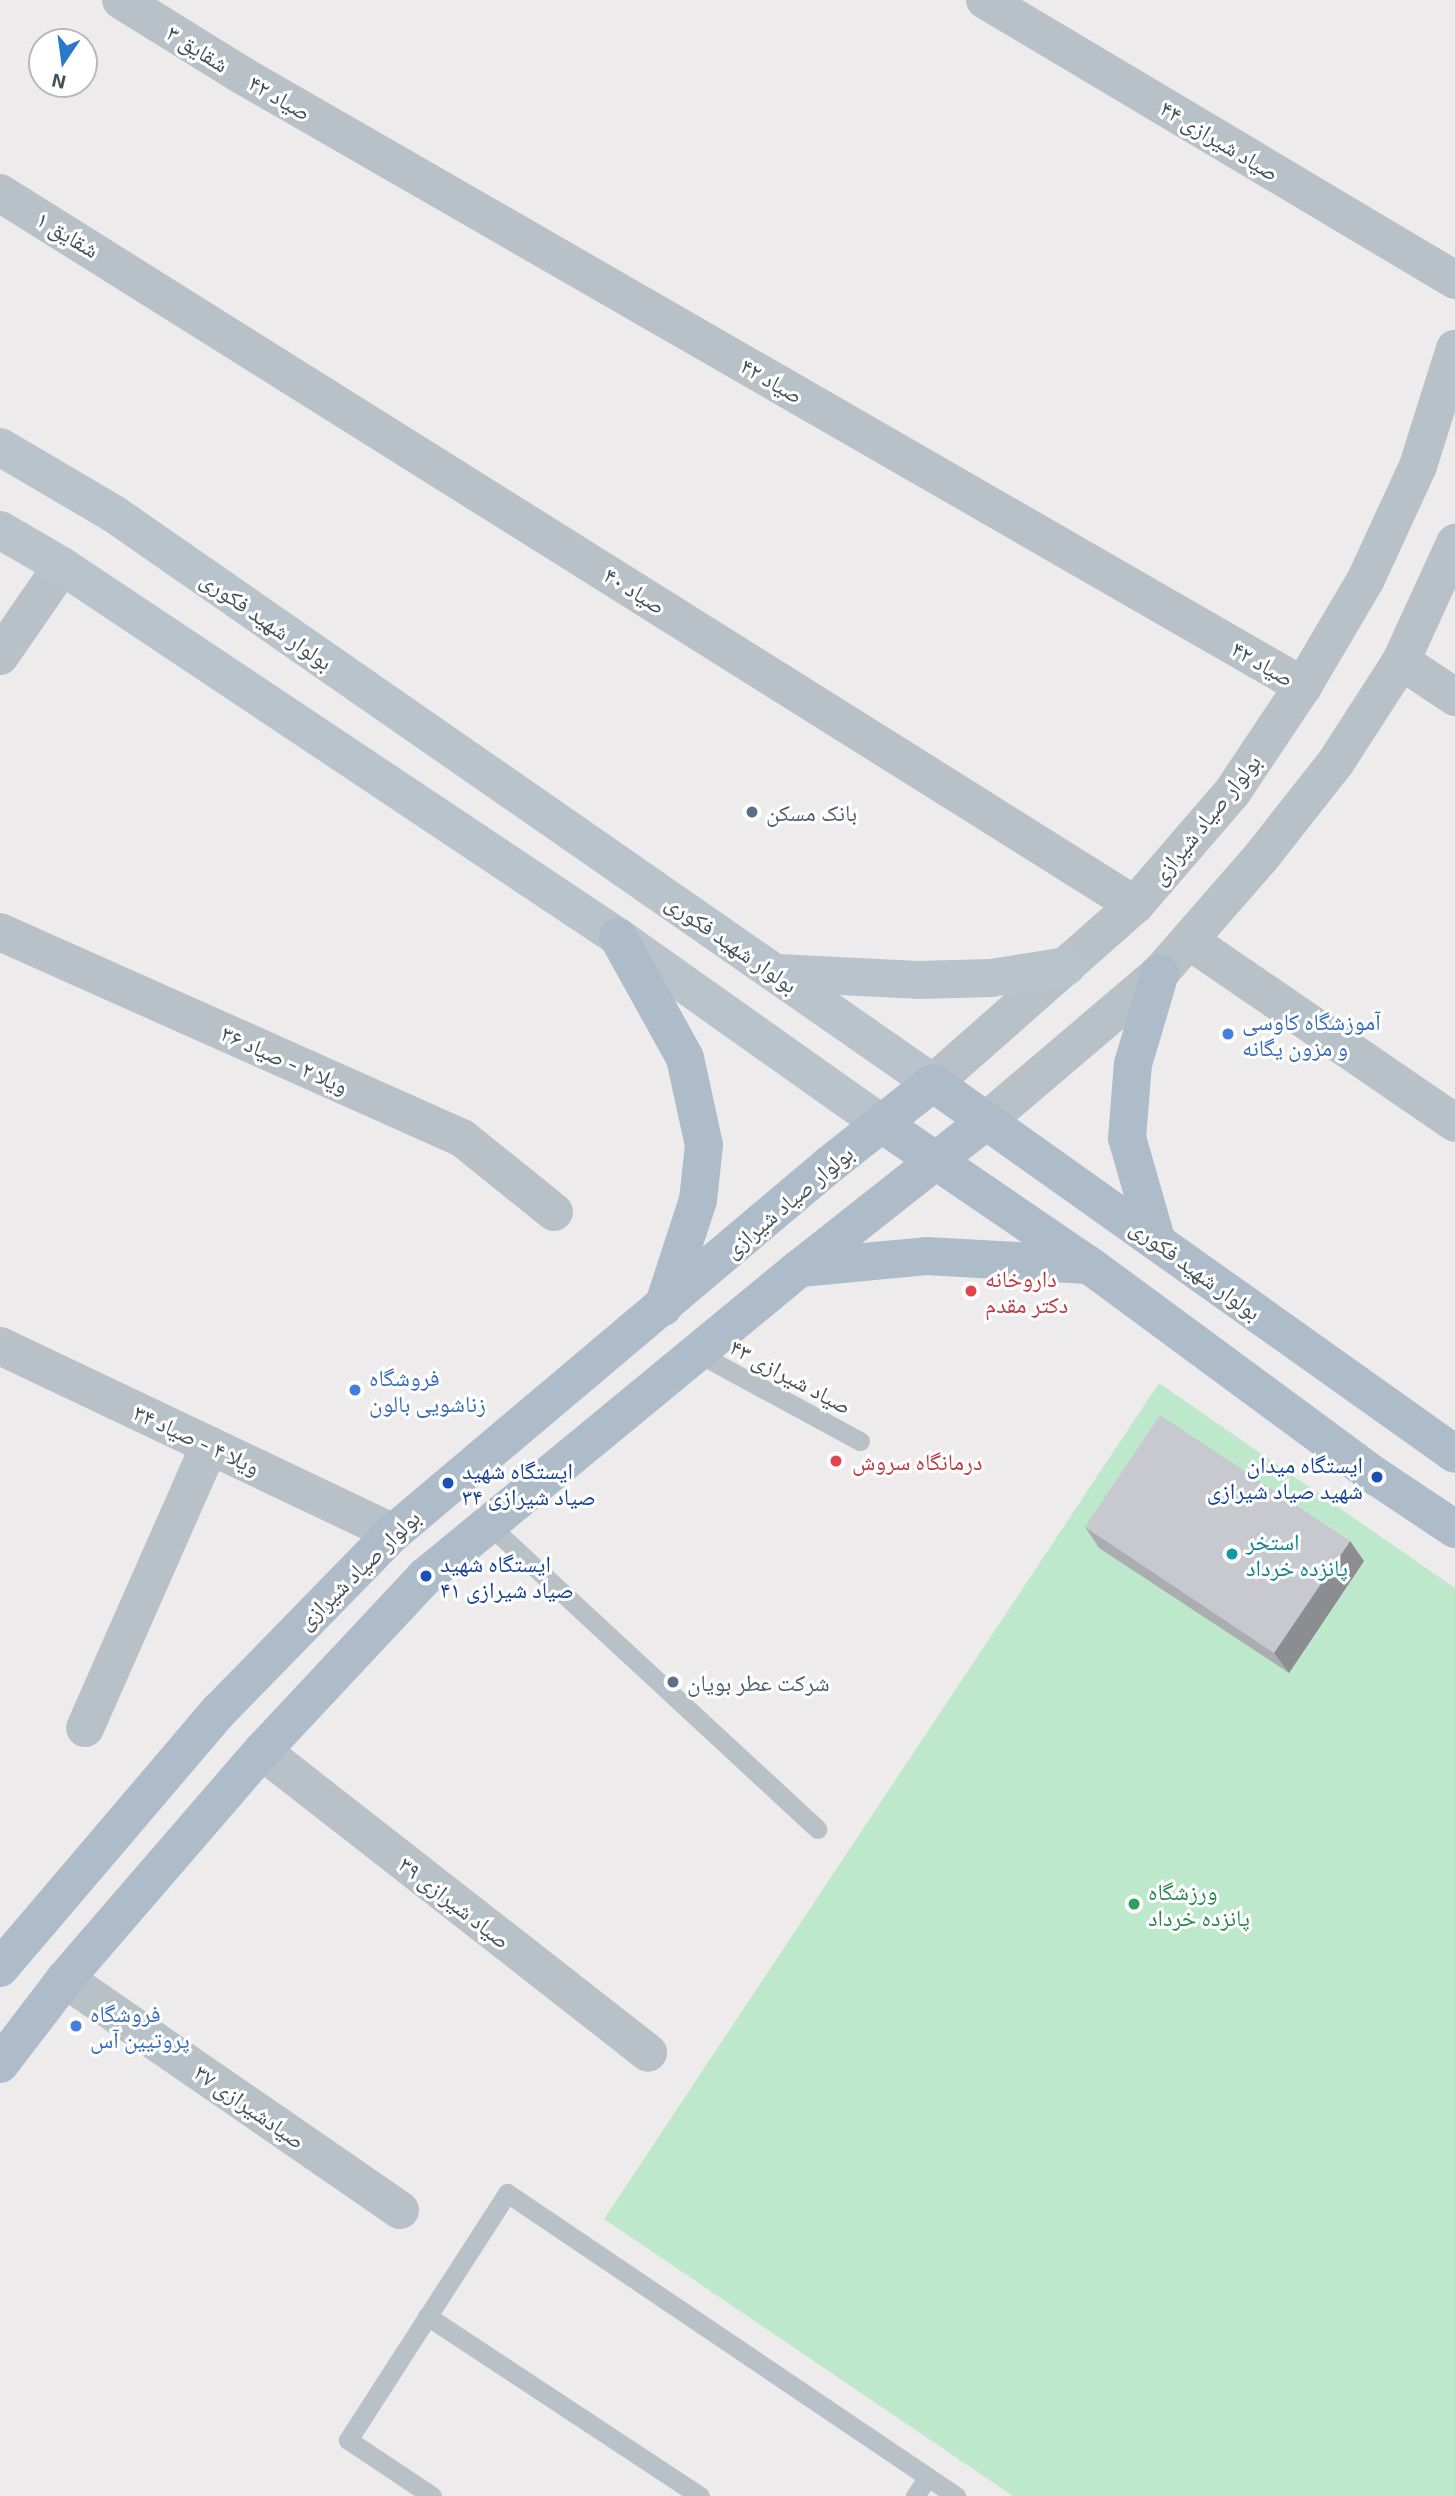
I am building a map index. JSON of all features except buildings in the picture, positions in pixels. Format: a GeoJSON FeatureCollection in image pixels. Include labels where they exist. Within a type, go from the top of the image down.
{"type":"FeatureCollection","features":[{"type":"Feature","properties":{"kind":"main road","name":"بولوار شهید فکوری"},"geometry":{"type":"LineString","coordinates":[[0,447],[114,514],[1156,1239],[1455,1454]]}},
{"type":"Feature","properties":{"kind":"main road"},"geometry":{"type":"LineString","coordinates":[[0,530],[62,566],[618,937],[1089,1265],[1377,1477],[1455,1529]]}},
{"type":"Feature","properties":{"kind":"main road"},"geometry":{"type":"LineString","coordinates":[[618,937],[685,1058],[704,1145],[698,1200],[663,1307]]}},
{"type":"Feature","properties":{"kind":"main road"},"geometry":{"type":"LineString","coordinates":[[775,973],[918,981],[991,978],[1067,966]]}},
{"type":"Feature","properties":{"kind":"main road"},"geometry":{"type":"LineString","coordinates":[[1156,1239],[1127,1138],[1133,1064],[1160,973]]}},
{"type":"Feature","properties":{"kind":"main road","name":"بولوار صیاد شیرازی"},"geometry":{"type":"LineString","coordinates":[[0,1968],[219,1711],[393,1533],[933,1083]]}},
{"type":"Feature","properties":{"kind":"main road"},"geometry":{"type":"LineString","coordinates":[[0,2064],[65,1979],[262,1751],[426,1576],[699,1354],[800,1268],[986,1121]]}},
{"type":"Feature","properties":{"kind":"main road"},"geometry":{"type":"LineString","coordinates":[[800,1268],[926,1256],[1089,1265]]}},
{"type":"Feature","properties":{"kind":"street","name":"شقایق ۳"},"geometry":{"type":"LineString","coordinates":[[121,0],[240,74]]}},
{"type":"Feature","properties":{"kind":"street","name":"صیاد شیرازی ۴۴"},"geometry":{"type":"LineString","coordinates":[[985,0],[1455,280]]}},
{"type":"Feature","properties":{"kind":"street","name":"صیاد ۴۲"},"geometry":{"type":"LineString","coordinates":[[240,74],[1303,686]]}},
{"type":"Feature","properties":{"kind":"street","name":"شقایق ۱"},"geometry":{"type":"LineString","coordinates":[[0,193],[135,274]]}},
{"type":"Feature","properties":{"kind":"street","name":"صیاد ۴۰"},"geometry":{"type":"LineString","coordinates":[[135,274],[1135,905]]}},
{"type":"Feature","properties":{"kind":"street","name":"بولوار صیاد شیرازی"},"geometry":{"type":"LineString","coordinates":[[933,1083],[1135,905],[1233,790],[1303,686],[1366,579],[1418,466],[1455,349]]}},
{"type":"Feature","properties":{"kind":"street"},"geometry":{"type":"LineString","coordinates":[[986,1121],[1160,973],[1191,942],[1336,762],[1401,661],[1455,543]]}},
{"type":"Feature","properties":{"kind":"street"},"geometry":{"type":"LineString","coordinates":[[0,656],[62,566]]}},
{"type":"Feature","properties":{"kind":"street"},"geometry":{"type":"LineString","coordinates":[[1401,661],[1455,697]]}},
{"type":"Feature","properties":{"kind":"street","name":"ویلا ۲ - صیاد ۳۶"},"geometry":{"type":"LineString","coordinates":[[0,932],[462,1138],[554,1212]]}},
{"type":"Feature","properties":{"kind":"street"},"geometry":{"type":"LineString","coordinates":[[1191,942],[1455,1123]]}},
{"type":"Feature","properties":{"kind":"street","name":"ویلا ۴ - صیاد ۳۴"},"geometry":{"type":"LineString","coordinates":[[0,1346],[393,1533]]}},
{"type":"Feature","properties":{"kind":"street"},"geometry":{"type":"LineString","coordinates":[[85,1728],[210,1445]]}},
{"type":"Feature","properties":{"kind":"street","name":"صیاد شیرازی ۳۹"},"geometry":{"type":"LineString","coordinates":[[262,1751],[648,2053]]}},
{"type":"Feature","properties":{"kind":"street","name":"صیادشیرازی ۳۷"},"geometry":{"type":"LineString","coordinates":[[65,1979],[400,2210]]}},
{"type":"Feature","properties":{"kind":"lane","name":"صیاد شیرازی ۴۳"},"geometry":{"type":"LineString","coordinates":[[699,1354],[860,1441]]}},
{"type":"Feature","properties":{"kind":"lane"},"geometry":{"type":"LineString","coordinates":[[488,1524],[817,1829]]}},
{"type":"Feature","properties":{"kind":"lane"},"geometry":{"type":"LineString","coordinates":[[432,2496],[348,2440],[506,2193],[956,2496]]}},
{"type":"Feature","properties":{"kind":"lane"},"geometry":{"type":"LineString","coordinates":[[427,2316],[700,2496]]}},
{"type":"Feature","properties":{"kind":"lane"},"geometry":{"type":"LineString","coordinates":[[915,2496],[928,2477]]}},
{"type":"Feature","properties":{"kind":"green space","name":"ورزشگاه پانزده خرداد"},"geometry":{"type":"Polygon","coordinates":[[[1159,1383],[1455,1588],[1455,2496],[1013,2496],[604,2219],[1159,1383]]]}},
{"type":"Feature","properties":{"kind":"place","name":"بانک مسکن"},"geometry":{"type":"Point","coordinates":[752,812]}},
{"type":"Feature","properties":{"kind":"place","name":"آموزشگاه کاوسی و مزون یگانه"},"geometry":{"type":"Point","coordinates":[1228,1034]}},
{"type":"Feature","properties":{"kind":"place","name":"داروخانه دکتر مقدم"},"geometry":{"type":"Point","coordinates":[971,1291]}},
{"type":"Feature","properties":{"kind":"place","name":"فروشگاه زناشویی بالون"},"geometry":{"type":"Point","coordinates":[355,1390]}},
{"type":"Feature","properties":{"kind":"place","name":"درمانگاه سروش"},"geometry":{"type":"Point","coordinates":[836,1461]}},
{"type":"Feature","properties":{"kind":"place","name":"ایستگاه میدان شهید صیاد شیرازی"},"geometry":{"type":"Point","coordinates":[1377,1477]}},
{"type":"Feature","properties":{"kind":"place","name":"ایستگاه شهید صیاد شیرازی ۳۴"},"geometry":{"type":"Point","coordinates":[448,1483]}},
{"type":"Feature","properties":{"kind":"place","name":"استخر پانزده خرداد"},"geometry":{"type":"Point","coordinates":[1232,1554]}},
{"type":"Feature","properties":{"kind":"place","name":"ایستگاه شهید صیاد شیرازی ۴۱"},"geometry":{"type":"Point","coordinates":[426,1576]}},
{"type":"Feature","properties":{"kind":"place","name":"شرکت عطر بویان"},"geometry":{"type":"Point","coordinates":[673,1682]}},
{"type":"Feature","properties":{"kind":"place","name":"ورزشگاه پانزده خرداد"},"geometry":{"type":"Point","coordinates":[1134,1904]}},
{"type":"Feature","properties":{"kind":"place","name":"فروشگاه پروتیین آس"},"geometry":{"type":"Point","coordinates":[76,2026]}}]}
